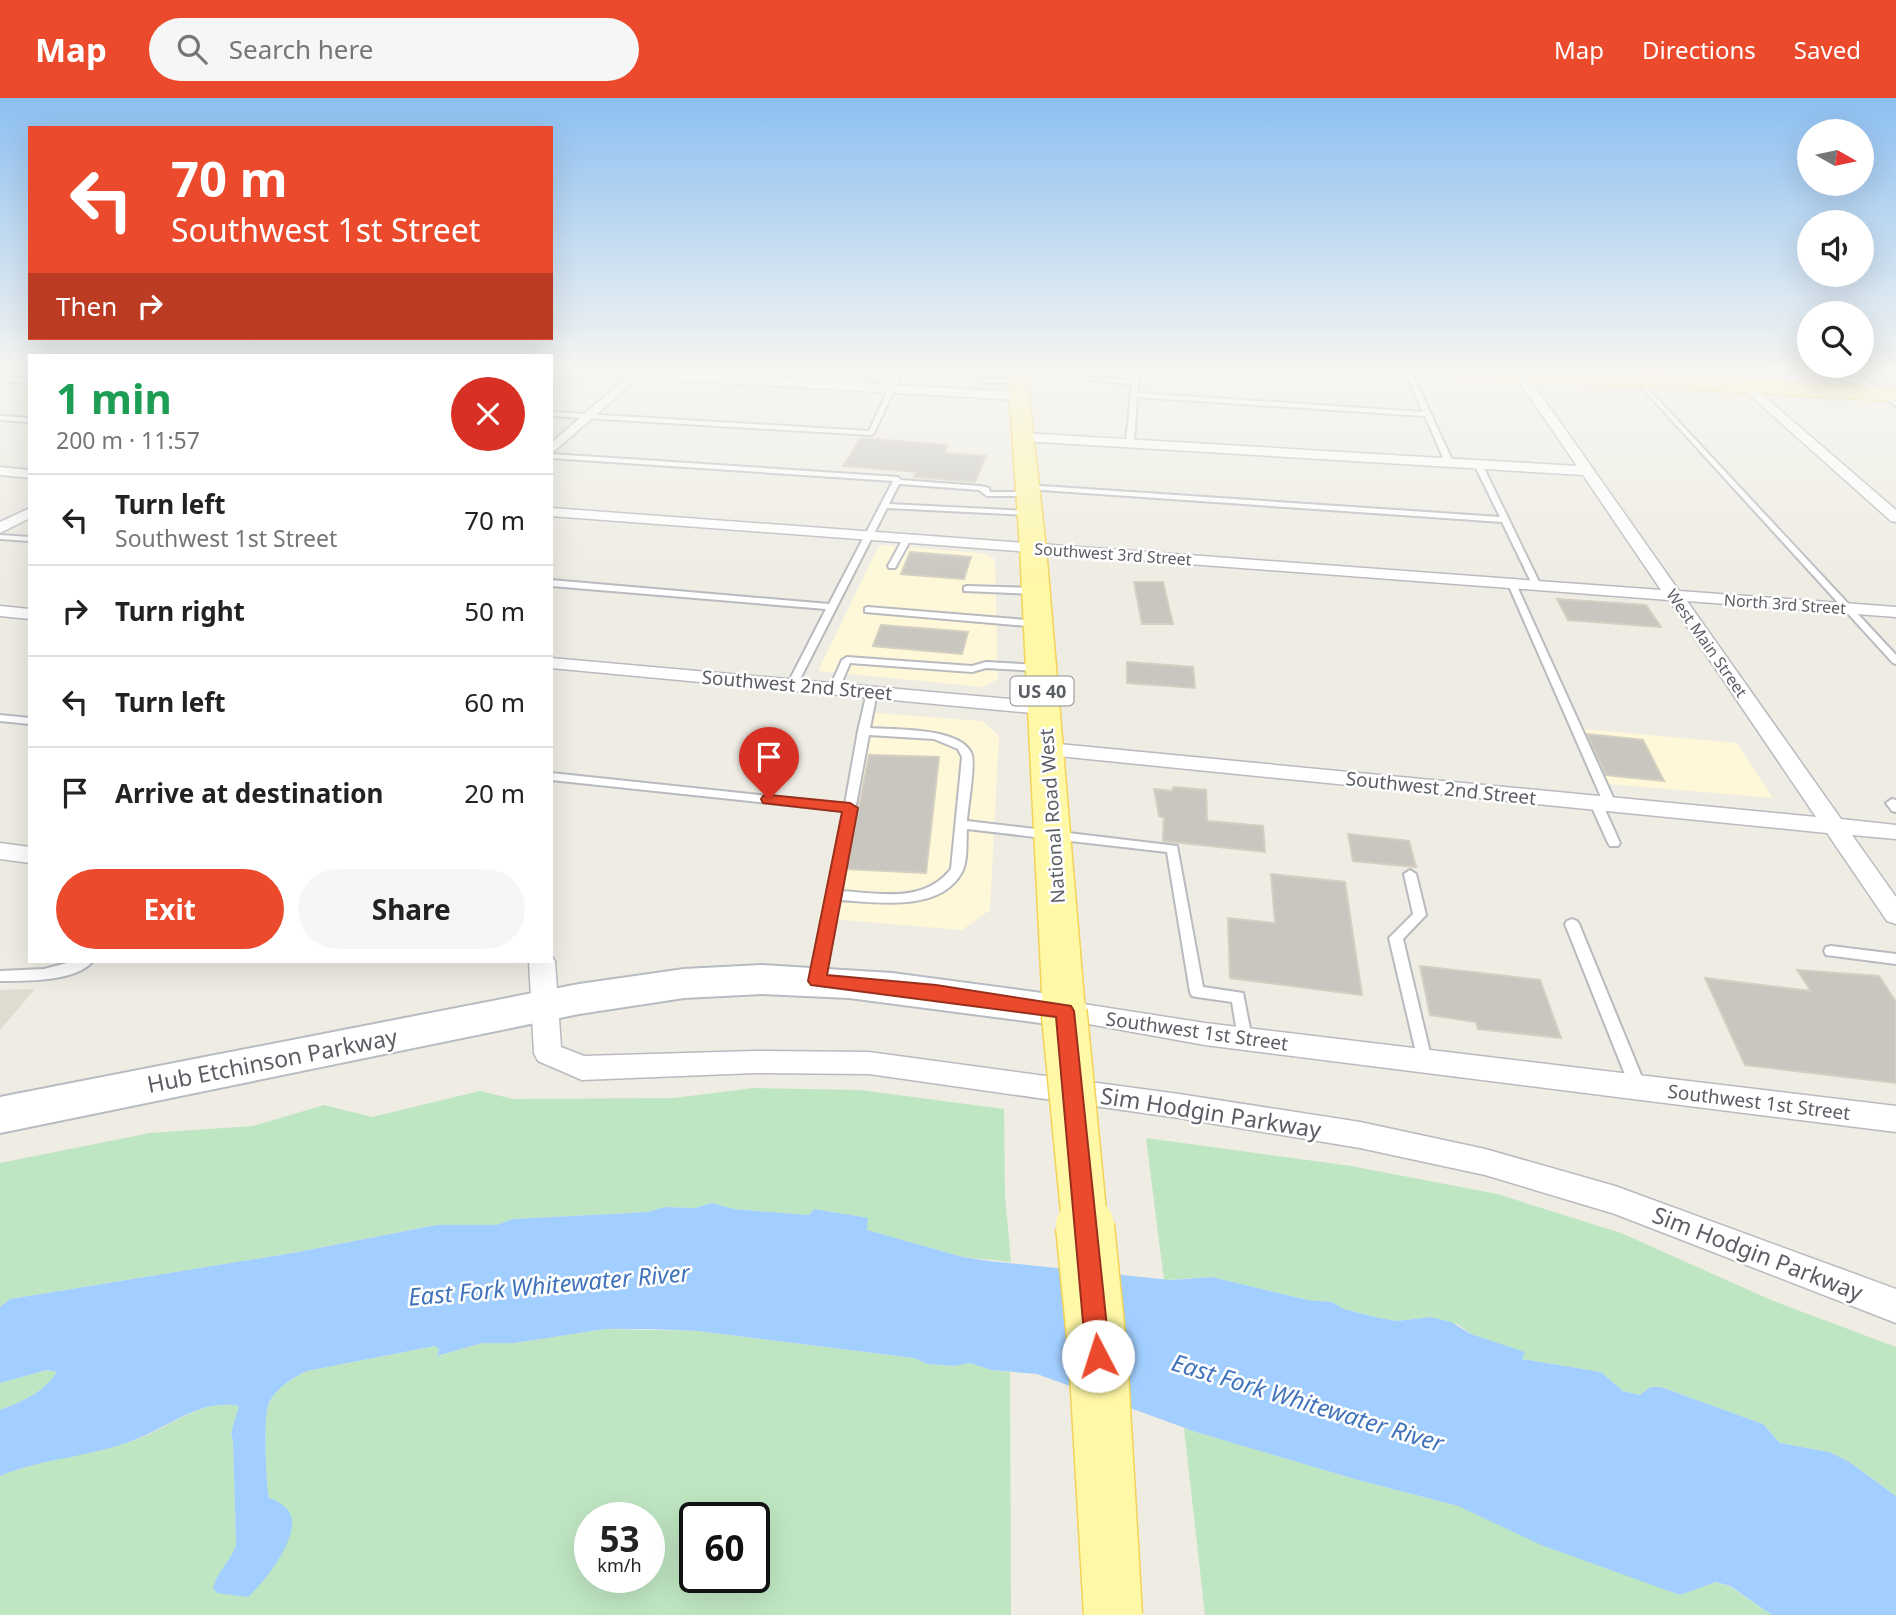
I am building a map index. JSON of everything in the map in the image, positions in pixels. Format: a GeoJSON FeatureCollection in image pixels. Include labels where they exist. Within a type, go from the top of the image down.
{"type":"FeatureCollection","features":[{"type":"Feature","properties":{"kind":"main road","name":"National Road West"},"geometry":{"type":"LineString","coordinates":[[1023,442],[1048,749],[1064,1011]]}},
{"type":"Feature","properties":{"kind":"main road","name":"US 40"},"geometry":{"type":"LineString","coordinates":[[1064,1011],[1098,1356],[1113,1615]]}},
{"type":"Feature","properties":{"kind":"street"},"geometry":{"type":"LineString","coordinates":[[1108,442],[1585,471]]}},
{"type":"Feature","properties":{"kind":"street","name":"West Main Street"},"geometry":{"type":"LineString","coordinates":[[1565,442],[1896,915]]}},
{"type":"Feature","properties":{"kind":"street"},"geometry":{"type":"LineString","coordinates":[[1809,442],[1896,518]]}},
{"type":"Feature","properties":{"kind":"street"},"geometry":{"type":"LineString","coordinates":[[0,471],[28,474]]}},
{"type":"Feature","properties":{"kind":"street","name":"Southwest 3rd Street"},"geometry":{"type":"LineString","coordinates":[[553,512],[1675,597]]}},
{"type":"Feature","properties":{"kind":"street"},"geometry":{"type":"LineString","coordinates":[[0,528],[28,513]]}},
{"type":"Feature","properties":{"kind":"street","name":"North 3rd Street"},"geometry":{"type":"LineString","coordinates":[[1675,597],[1896,612]]}},
{"type":"Feature","properties":{"kind":"street"},"geometry":{"type":"LineString","coordinates":[[0,611],[28,614]]}},
{"type":"Feature","properties":{"kind":"street","name":"Southwest 2nd Street"},"geometry":{"type":"LineString","coordinates":[[553,663],[1043,708]]}},
{"type":"Feature","properties":{"kind":"street","name":"Southwest 2nd Street"},"geometry":{"type":"LineString","coordinates":[[1048,749],[1896,832]]}},
{"type":"Feature","properties":{"kind":"street"},"geometry":{"type":"LineString","coordinates":[[0,851],[28,855]]}},
{"type":"Feature","properties":{"kind":"street"},"geometry":{"type":"LineString","coordinates":[[541,963],[544,1007]]}},
{"type":"Feature","properties":{"kind":"street","name":"Southwest 1st Street"},"geometry":{"type":"LineString","coordinates":[[544,1007],[718,981],[817,981],[936,992],[1245,1039],[1896,1119]]}},
{"type":"Feature","properties":{"kind":"street","name":"Hub Etchinson Parkway"},"geometry":{"type":"LineString","coordinates":[[0,1115],[544,1007]]}},
{"type":"Feature","properties":{"kind":"street","name":"Sim Hodgin Parkway"},"geometry":{"type":"LineString","coordinates":[[544,1007],[548,1053],[582,1068],[754,1062],[869,1063],[1232,1114],[1422,1147],[1615,1200],[1896,1306]]}},
{"type":"Feature","properties":{"kind":"lane"},"geometry":{"type":"LineString","coordinates":[[1439,442],[1449,463]]}},
{"type":"Feature","properties":{"kind":"lane"},"geometry":{"type":"LineString","coordinates":[[1695,442],[1896,661]]}},
{"type":"Feature","properties":{"kind":"lane"},"geometry":{"type":"LineString","coordinates":[[553,456],[898,480],[897,482],[980,488],[986,490],[987,494]]}},
{"type":"Feature","properties":{"kind":"lane"},"geometry":{"type":"LineString","coordinates":[[1478,464],[1537,586]]}},
{"type":"Feature","properties":{"kind":"lane"},"geometry":{"type":"LineString","coordinates":[[792,685],[897,482]]}},
{"type":"Feature","properties":{"kind":"lane"},"geometry":{"type":"LineString","coordinates":[[987,494],[1505,520]]}},
{"type":"Feature","properties":{"kind":"lane"},"geometry":{"type":"LineString","coordinates":[[886,502],[978,503],[984,502],[987,494]]}},
{"type":"Feature","properties":{"kind":"lane"},"geometry":{"type":"LineString","coordinates":[[886,502],[1028,498]]}},
{"type":"Feature","properties":{"kind":"lane"},"geometry":{"type":"LineString","coordinates":[[0,537],[28,539]]}},
{"type":"Feature","properties":{"kind":"lane"},"geometry":{"type":"LineString","coordinates":[[892,566],[908,539]]}},
{"type":"Feature","properties":{"kind":"lane"},"geometry":{"type":"LineString","coordinates":[[553,583],[832,607]]}},
{"type":"Feature","properties":{"kind":"lane"},"geometry":{"type":"LineString","coordinates":[[1511,584],[1603,804],[1614,843]]}},
{"type":"Feature","properties":{"kind":"lane"},"geometry":{"type":"LineString","coordinates":[[967,589],[1036,591]]}},
{"type":"Feature","properties":{"kind":"lane"},"geometry":{"type":"LineString","coordinates":[[868,610],[1038,624]]}},
{"type":"Feature","properties":{"kind":"lane"},"geometry":{"type":"LineString","coordinates":[[834,689],[847,660],[972,669],[986,665],[1041,667]]}},
{"type":"Feature","properties":{"kind":"lane"},"geometry":{"type":"LineString","coordinates":[[817,981],[872,692]]}},
{"type":"Feature","properties":{"kind":"lane"},"geometry":{"type":"LineString","coordinates":[[0,718],[28,721]]}},
{"type":"Feature","properties":{"kind":"lane"},"geometry":{"type":"LineString","coordinates":[[832,895],[908,898],[934,893],[950,883],[957,870],[967,757],[962,747],[936,736],[863,731]]}},
{"type":"Feature","properties":{"kind":"lane"},"geometry":{"type":"LineString","coordinates":[[553,776],[850,808]]}},
{"type":"Feature","properties":{"kind":"lane"},"geometry":{"type":"LineString","coordinates":[[961,824],[1173,849],[1198,992],[1238,997],[1245,1039]]}},
{"type":"Feature","properties":{"kind":"lane"},"geometry":{"type":"LineString","coordinates":[[1410,874],[1420,915],[1396,938],[1425,1061]]}},
{"type":"Feature","properties":{"kind":"lane"},"geometry":{"type":"LineString","coordinates":[[1572,924],[1638,1087]]}},
{"type":"Feature","properties":{"kind":"lane"},"geometry":{"type":"LineString","coordinates":[[1831,951],[1896,959]]}},
{"type":"Feature","properties":{"kind":"lane"},"geometry":{"type":"LineString","coordinates":[[0,976],[45,975],[74,968],[83,963]]}},
{"type":"Feature","properties":{"kind":"shaded area"},"geometry":{"type":"Polygon","coordinates":[[[879,545],[981,553],[995,559],[998,679],[983,687],[818,671],[879,545]]]}},
{"type":"Feature","properties":{"kind":"shaded area"},"geometry":{"type":"Polygon","coordinates":[[[862,712],[983,721],[999,736],[990,910],[962,930],[819,918],[862,712]]]}},
{"type":"Feature","properties":{"kind":"shaded area"},"geometry":{"type":"Polygon","coordinates":[[[1583,729],[1737,743],[1773,798],[1608,784],[1583,729]]]}},
{"type":"Feature","properties":{"kind":"shaded area"},"geometry":{"type":"Polygon","coordinates":[[[35,989],[0,1030],[0,990],[35,989]]]}},
{"type":"Feature","properties":{"kind":"green space"},"geometry":{"type":"Polygon","coordinates":[[[754,1088],[860,1090],[1004,1109],[1005,1196],[1011,1262],[963,1257],[866,1230],[868,1219],[863,1217],[814,1209],[809,1215],[734,1209],[712,1203],[695,1208],[665,1207],[647,1212],[513,1219],[496,1225],[436,1225],[298,1252],[10,1299],[0,1307],[0,1163],[150,1133],[253,1126],[324,1105],[372,1117],[480,1091],[513,1099],[674,1098],[754,1088]]]}},
{"type":"Feature","properties":{"kind":"green space"},"geometry":{"type":"Polygon","coordinates":[[[1146,1138],[1351,1166],[1497,1194],[1621,1233],[1771,1300],[1896,1347],[1896,1496],[1848,1461],[1829,1452],[1780,1443],[1763,1424],[1661,1387],[1650,1387],[1640,1395],[1623,1391],[1601,1372],[1522,1359],[1524,1352],[1471,1334],[1459,1325],[1431,1317],[1397,1321],[1375,1317],[1344,1309],[1332,1302],[1308,1300],[1212,1277],[1164,1280],[1146,1138]]]}},
{"type":"Feature","properties":{"kind":"green space"},"geometry":{"type":"Polygon","coordinates":[[[605,1329],[698,1331],[914,1358],[927,1364],[954,1366],[970,1363],[991,1370],[1010,1372],[1011,1615],[0,1615],[0,1476],[33,1465],[135,1440],[211,1406],[240,1406],[231,1433],[236,1546],[231,1559],[279,1502],[269,1498],[268,1490],[266,1422],[269,1403],[280,1388],[307,1371],[435,1346],[439,1349],[438,1356],[482,1343],[515,1343],[605,1329]]]}},
{"type":"Feature","properties":{"kind":"green space"},"geometry":{"type":"Polygon","coordinates":[[[47,1370],[58,1372],[39,1391],[0,1410],[0,1383],[47,1370]]]}},
{"type":"Feature","properties":{"kind":"green space"},"geometry":{"type":"Polygon","coordinates":[[[1184,1428],[1358,1480],[1458,1506],[1679,1595],[1716,1582],[1729,1586],[1772,1615],[1205,1615],[1184,1428]]]}},
{"type":"Feature","properties":{"kind":"water","name":"East Fork Whitewater River"},"geometry":{"type":"Polygon","coordinates":[[[712,1203],[734,1209],[809,1215],[814,1209],[868,1218],[867,1230],[963,1257],[1170,1280],[1212,1277],[1308,1300],[1332,1302],[1344,1309],[1375,1317],[1397,1321],[1431,1317],[1451,1322],[1471,1334],[1525,1352],[1522,1359],[1601,1372],[1623,1391],[1640,1395],[1650,1387],[1661,1387],[1763,1424],[1780,1443],[1829,1452],[1848,1461],[1896,1496],[1896,1615],[1772,1615],[1730,1586],[1716,1582],[1680,1595],[1541,1545],[1458,1506],[1358,1480],[1196,1432],[1037,1374],[991,1370],[970,1363],[954,1366],[927,1364],[914,1358],[698,1331],[605,1329],[515,1343],[482,1343],[437,1356],[439,1349],[435,1346],[307,1371],[296,1377],[280,1388],[269,1403],[266,1435],[269,1498],[288,1510],[292,1519],[291,1531],[287,1544],[272,1569],[248,1597],[217,1593],[213,1588],[236,1546],[231,1433],[239,1406],[211,1406],[118,1446],[33,1465],[0,1476],[0,1410],[39,1391],[57,1372],[47,1370],[0,1383],[0,1307],[10,1299],[298,1252],[436,1225],[496,1225],[513,1219],[647,1212],[665,1207],[695,1208],[712,1203]]]}},
{"type":"Feature","properties":{"kind":"building"},"geometry":{"type":"Polygon","coordinates":[[[859,442],[947,445],[944,453],[986,456],[975,482],[914,477],[917,472],[843,466],[859,442]]]}},
{"type":"Feature","properties":{"kind":"building"},"geometry":{"type":"Polygon","coordinates":[[[910,552],[971,557],[964,579],[901,574],[910,552]]]}},
{"type":"Feature","properties":{"kind":"building"},"geometry":{"type":"Polygon","coordinates":[[[1134,582],[1163,582],[1173,624],[1142,624],[1134,582]]]}},
{"type":"Feature","properties":{"kind":"building"},"geometry":{"type":"Polygon","coordinates":[[[1557,599],[1646,605],[1661,627],[1568,620],[1557,599]]]}},
{"type":"Feature","properties":{"kind":"building"},"geometry":{"type":"Polygon","coordinates":[[[881,625],[968,632],[962,654],[873,646],[881,625]]]}},
{"type":"Feature","properties":{"kind":"building"},"geometry":{"type":"Polygon","coordinates":[[[1127,662],[1193,667],[1195,688],[1127,683],[1127,662]]]}},
{"type":"Feature","properties":{"kind":"building"},"geometry":{"type":"Polygon","coordinates":[[[1587,734],[1643,740],[1664,781],[1606,775],[1587,734]]]}},
{"type":"Feature","properties":{"kind":"building"},"geometry":{"type":"Polygon","coordinates":[[[869,755],[939,757],[926,873],[847,869],[869,755]]]}},
{"type":"Feature","properties":{"kind":"building"},"geometry":{"type":"Polygon","coordinates":[[[1174,787],[1206,790],[1207,821],[1263,826],[1265,852],[1163,841],[1164,818],[1159,816],[1154,789],[1171,791],[1174,787]]]}},
{"type":"Feature","properties":{"kind":"building"},"geometry":{"type":"Polygon","coordinates":[[[1348,834],[1409,841],[1416,867],[1353,861],[1348,834]]]}},
{"type":"Feature","properties":{"kind":"building"},"geometry":{"type":"Polygon","coordinates":[[[1271,874],[1345,882],[1362,995],[1230,978],[1228,918],[1275,923],[1271,874]]]}},
{"type":"Feature","properties":{"kind":"building"},"geometry":{"type":"Polygon","coordinates":[[[1420,966],[1540,980],[1561,1038],[1478,1029],[1476,1022],[1430,1015],[1420,966]]]}},
{"type":"Feature","properties":{"kind":"building"},"geometry":{"type":"Polygon","coordinates":[[[1797,970],[1879,976],[1896,1002],[1896,1083],[1745,1065],[1705,978],[1811,991],[1797,970]]]}},
{"type":"Feature","properties":{"kind":"route"},"geometry":{"type":"LineString","coordinates":[[769,799],[850,808],[817,981],[936,992],[1064,1011],[1098,1356]]}}]}
